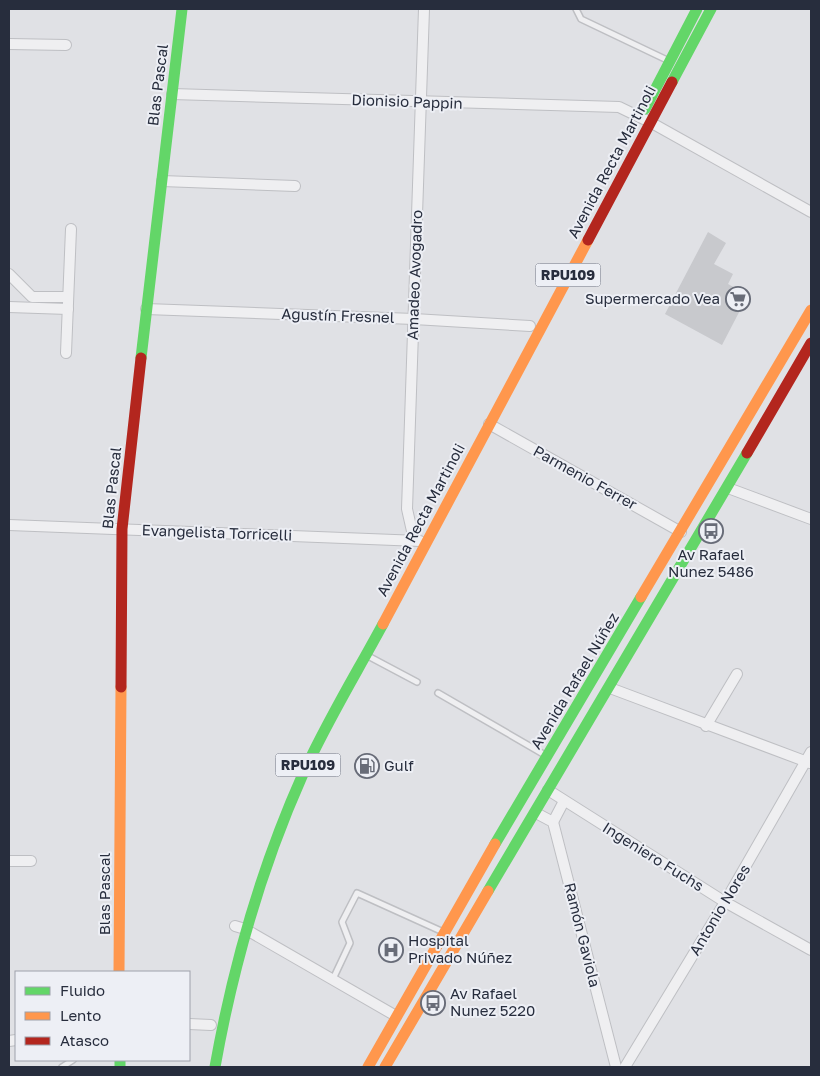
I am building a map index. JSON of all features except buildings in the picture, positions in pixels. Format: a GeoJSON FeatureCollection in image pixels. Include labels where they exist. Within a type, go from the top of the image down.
{"type":"FeatureCollection","features":[{"type":"Feature","properties":{"kind":"main road","name":"Blas Pascal"},"geometry":{"type":"LineString","coordinates":[[120,971],[122,529],[182,9]]}},
{"type":"Feature","properties":{"kind":"main road","name":"Avenida Recta Martinoli"},"geometry":{"type":"LineString","coordinates":[[215,1067],[230,986],[237,927],[312,755],[390,610],[391,596],[417,548],[417,544],[489,424],[646,119],[669,62],[697,9]]}},
{"type":"Feature","properties":{"kind":"main road","name":"Avenida Recta Martinoli"},"geometry":{"type":"LineString","coordinates":[[438,495],[646,119],[711,9]]}},
{"type":"Feature","properties":{"kind":"main road","name":"Avenida Rafael Núñez"},"geometry":{"type":"LineString","coordinates":[[368,1067],[443,932],[811,310]]}},
{"type":"Feature","properties":{"kind":"main road"},"geometry":{"type":"LineString","coordinates":[[385,1067],[728,488],[811,343]]}},
{"type":"Feature","properties":{"kind":"main road","name":"Avenida Recta Martinoli"},"geometry":{"type":"LineString","coordinates":[[246,891],[273,818],[295,770],[420,541],[421,526]]}},
{"type":"Feature","properties":{"kind":"main road"},"geometry":{"type":"LineString","coordinates":[[548,790],[546,777],[581,717],[582,699]]}},
{"type":"Feature","properties":{"kind":"main road"},"geometry":{"type":"LineString","coordinates":[[512,818],[526,812],[536,813]]}},
{"type":"Feature","properties":{"kind":"main road"},"geometry":{"type":"LineString","coordinates":[[204,1067],[216,999]]}},
{"type":"Feature","properties":{"kind":"street","name":"Amadeo Avogadro"},"geometry":{"type":"LineString","coordinates":[[420,541],[407,509],[424,9]]}},
{"type":"Feature","properties":{"kind":"street"},"geometry":{"type":"LineString","coordinates":[[9,44],[66,46]]}},
{"type":"Feature","properties":{"kind":"street","name":"Dionisio Pappin"},"geometry":{"type":"LineString","coordinates":[[172,94],[619,107],[646,119],[811,212]]}},
{"type":"Feature","properties":{"kind":"street"},"geometry":{"type":"LineString","coordinates":[[162,182],[295,186]]}},
{"type":"Feature","properties":{"kind":"street"},"geometry":{"type":"LineString","coordinates":[[66,353],[71,229]]}},
{"type":"Feature","properties":{"kind":"street"},"geometry":{"type":"LineString","coordinates":[[9,274],[32,296],[68,297]]}},
{"type":"Feature","properties":{"kind":"street"},"geometry":{"type":"LineString","coordinates":[[32,296],[32,308]]}},
{"type":"Feature","properties":{"kind":"street"},"geometry":{"type":"LineString","coordinates":[[9,307],[68,309]]}},
{"type":"Feature","properties":{"kind":"street","name":"Agustín Fresnel"},"geometry":{"type":"LineString","coordinates":[[146,309],[414,319],[530,326]]}},
{"type":"Feature","properties":{"kind":"street","name":"Parmenio Ferrer"},"geometry":{"type":"LineString","coordinates":[[489,424],[681,532]]}},
{"type":"Feature","properties":{"kind":"street"},"geometry":{"type":"LineString","coordinates":[[728,488],[811,519]]}},
{"type":"Feature","properties":{"kind":"street","name":"Evangelista Torricelli"},"geometry":{"type":"LineString","coordinates":[[9,525],[420,541]]}},
{"type":"Feature","properties":{"kind":"street"},"geometry":{"type":"LineString","coordinates":[[706,726],[737,674]]}},
{"type":"Feature","properties":{"kind":"street"},"geometry":{"type":"LineString","coordinates":[[610,688],[706,726],[809,759]]}},
{"type":"Feature","properties":{"kind":"street","name":"Antonio Nores"},"geometry":{"type":"LineString","coordinates":[[626,1067],[809,759]]}},
{"type":"Feature","properties":{"kind":"street","name":"Ingeniero Fuchs"},"geometry":{"type":"LineString","coordinates":[[548,790],[725,902],[811,950]]}},
{"type":"Feature","properties":{"kind":"street"},"geometry":{"type":"LineString","coordinates":[[536,813],[553,822],[564,801]]}},
{"type":"Feature","properties":{"kind":"street","name":"Ramón Gaviola"},"geometry":{"type":"LineString","coordinates":[[553,822],[616,1067]]}},
{"type":"Feature","properties":{"kind":"street"},"geometry":{"type":"LineString","coordinates":[[9,861],[31,861]]}},
{"type":"Feature","properties":{"kind":"street"},"geometry":{"type":"LineString","coordinates":[[237,927],[396,1016]]}},
{"type":"Feature","properties":{"kind":"street"},"geometry":{"type":"LineString","coordinates":[[190,1024],[211,1025]]}},
{"type":"Feature","properties":{"kind":"lane"},"geometry":{"type":"LineString","coordinates":[[576,9],[581,19],[669,62]]}},
{"type":"Feature","properties":{"kind":"lane"},"geometry":{"type":"LineString","coordinates":[[365,655],[417,682]]}},
{"type":"Feature","properties":{"kind":"lane"},"geometry":{"type":"LineString","coordinates":[[438,693],[548,756]]}},
{"type":"Feature","properties":{"kind":"lane"},"geometry":{"type":"LineString","coordinates":[[332,980],[350,943],[342,922],[357,893],[443,932]]}},
{"type":"Feature","properties":{"kind":"traffic: fast"},"geometry":{"type":"LineString","coordinates":[[141,358],[182,9]]}},
{"type":"Feature","properties":{"kind":"traffic: fast"},"geometry":{"type":"LineString","coordinates":[[645,109],[697,9]]}},
{"type":"Feature","properties":{"kind":"traffic: fast"},"geometry":{"type":"LineString","coordinates":[[672,82],[711,9]]}},
{"type":"Feature","properties":{"kind":"traffic: fast"},"geometry":{"type":"LineString","coordinates":[[488,891],[747,453]]}},
{"type":"Feature","properties":{"kind":"traffic: fast"},"geometry":{"type":"LineString","coordinates":[[495,844],[641,597]]}},
{"type":"Feature","properties":{"kind":"traffic: fast"},"geometry":{"type":"LineString","coordinates":[[215,1067],[230,992],[261,881],[274,845],[312,755],[383,624]]}},
{"type":"Feature","properties":{"kind":"traffic: fast"},"geometry":{"type":"LineString","coordinates":[[120,1061],[120,1067]]}},
{"type":"Feature","properties":{"kind":"traffic: slow"},"geometry":{"type":"LineString","coordinates":[[383,624],[588,240]]}},
{"type":"Feature","properties":{"kind":"traffic: slow"},"geometry":{"type":"LineString","coordinates":[[641,597],[811,310]]}},
{"type":"Feature","properties":{"kind":"traffic: slow"},"geometry":{"type":"LineString","coordinates":[[119,971],[121,687]]}},
{"type":"Feature","properties":{"kind":"traffic: slow"},"geometry":{"type":"LineString","coordinates":[[368,1067],[495,844]]}},
{"type":"Feature","properties":{"kind":"traffic: slow"},"geometry":{"type":"LineString","coordinates":[[385,1067],[488,891]]}},
{"type":"Feature","properties":{"kind":"traffic: jam"},"geometry":{"type":"LineString","coordinates":[[588,240],[672,82]]}},
{"type":"Feature","properties":{"kind":"traffic: jam"},"geometry":{"type":"LineString","coordinates":[[747,453],[811,343]]}},
{"type":"Feature","properties":{"kind":"traffic: jam"},"geometry":{"type":"LineString","coordinates":[[121,687],[122,529],[141,358]]}},
{"type":"Feature","properties":{"kind":"place","name":"Supermercado Vea"},"geometry":{"type":"Point","coordinates":[738,299]}},
{"type":"Feature","properties":{"kind":"place","name":"Av Rafael Nunez 5486"},"geometry":{"type":"Point","coordinates":[711,531]}},
{"type":"Feature","properties":{"kind":"place","name":"Gulf"},"geometry":{"type":"Point","coordinates":[367,766]}},
{"type":"Feature","properties":{"kind":"place","name":"Hospital Privado Núñez"},"geometry":{"type":"Point","coordinates":[391,950]}},
{"type":"Feature","properties":{"kind":"place","name":"Av Rafael Nunez 5220"},"geometry":{"type":"Point","coordinates":[433,1003]}}]}
